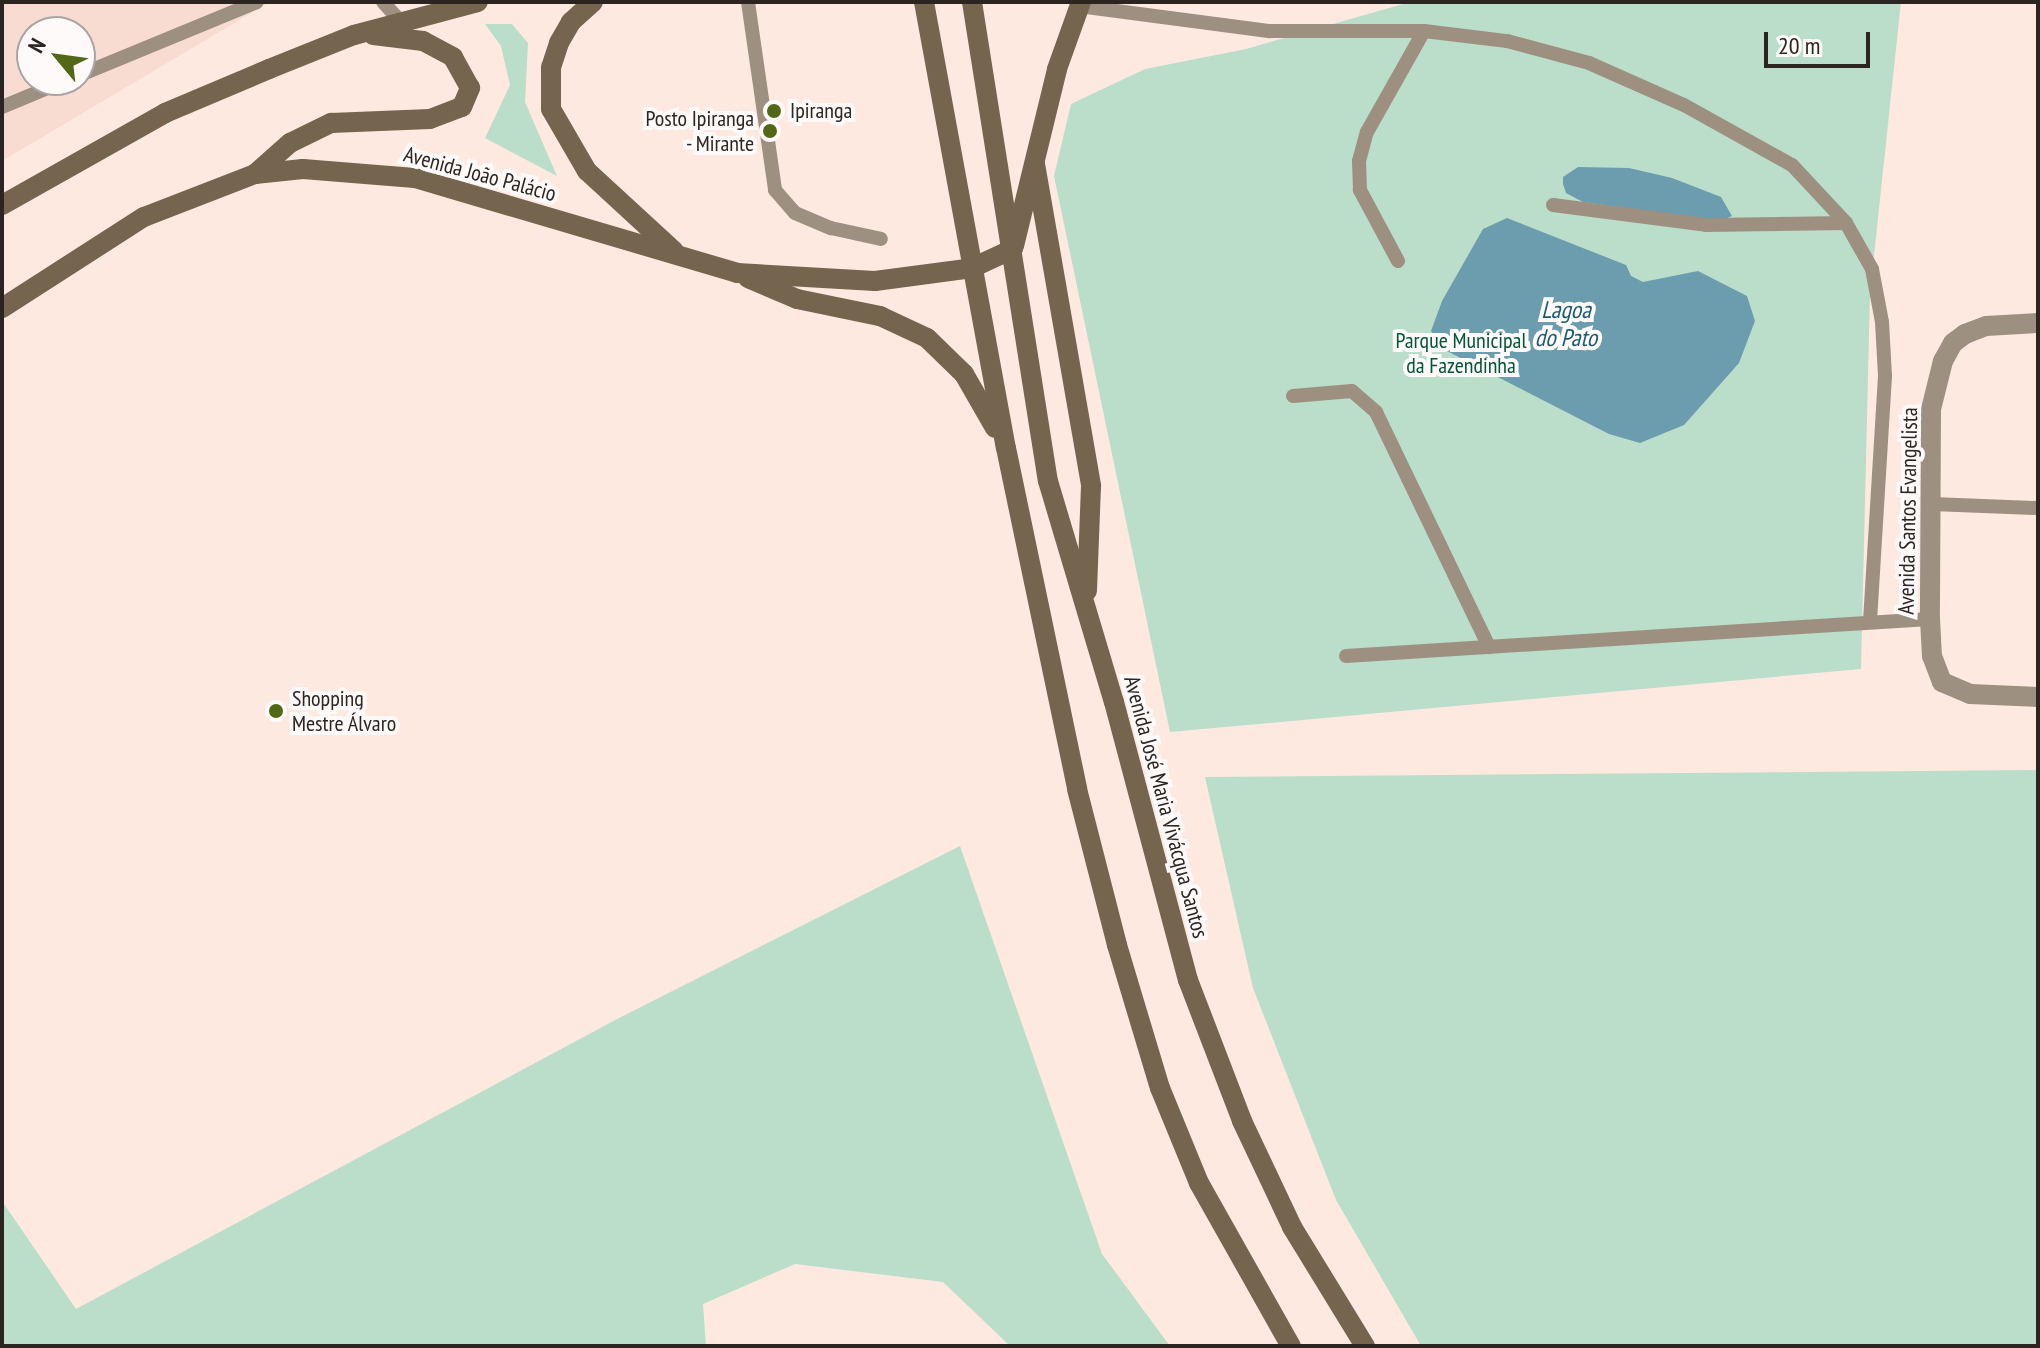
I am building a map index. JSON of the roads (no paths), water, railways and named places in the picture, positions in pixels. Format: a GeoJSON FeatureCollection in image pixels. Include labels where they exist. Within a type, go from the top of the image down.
{"type":"FeatureCollection","features":[{"type":"Feature","properties":{"kind":"main road"},"geometry":{"type":"LineString","coordinates":[[2,205],[165,113],[354,35],[478,2]]}},
{"type":"Feature","properties":{"kind":"main road"},"geometry":{"type":"LineString","coordinates":[[593,2],[571,22],[559,43],[551,67],[551,109],[587,171],[682,258]]}},
{"type":"Feature","properties":{"kind":"main road"},"geometry":{"type":"LineString","coordinates":[[924,2],[1006,448],[1077,789],[1160,1088],[1199,1183],[1291,1346]]}},
{"type":"Feature","properties":{"kind":"main road","name":"Avenida José Maria Vivácqua Santos"},"geometry":{"type":"LineString","coordinates":[[972,2],[1048,481],[1193,994],[1242,1121],[1292,1227],[1365,1346]]}},
{"type":"Feature","properties":{"kind":"main road"},"geometry":{"type":"LineString","coordinates":[[972,268],[1013,249],[1057,69],[1080,4]]}},
{"type":"Feature","properties":{"kind":"main road"},"geometry":{"type":"LineString","coordinates":[[255,174],[290,143],[323,126],[430,119],[456,111],[467,99],[470,88],[463,67],[440,47],[405,37],[354,35]]}},
{"type":"Feature","properties":{"kind":"main road"},"geometry":{"type":"LineString","coordinates":[[1035,164],[1091,486],[1086,607]]}},
{"type":"Feature","properties":{"kind":"main road","name":"Avenida João Palácio"},"geometry":{"type":"LineString","coordinates":[[2,308],[144,217],[255,174],[338,170],[415,178],[737,273],[851,283],[972,268]]}},
{"type":"Feature","properties":{"kind":"main road"},"geometry":{"type":"LineString","coordinates":[[737,273],[781,294],[880,316],[927,338],[964,374],[1006,448]]}},
{"type":"Feature","properties":{"kind":"street","name":"Avenida Santos Evangelista"},"geometry":{"type":"LineString","coordinates":[[2038,323],[1986,326],[1953,343],[1931,409],[1930,619],[1932,656],[1942,682],[1970,694],[2038,697]]}},
{"type":"Feature","properties":{"kind":"lane"},"geometry":{"type":"LineString","coordinates":[[96,68],[257,2]]}},
{"type":"Feature","properties":{"kind":"lane"},"geometry":{"type":"LineString","coordinates":[[383,2],[400,21]]}},
{"type":"Feature","properties":{"kind":"lane"},"geometry":{"type":"LineString","coordinates":[[748,2],[775,190],[795,213],[831,228],[881,239]]}},
{"type":"Feature","properties":{"kind":"lane"},"geometry":{"type":"LineString","coordinates":[[1080,4],[1270,31],[1424,31],[1507,41],[1589,63],[1684,105],[1792,165],[1846,223],[1872,269],[1883,335],[1885,376],[1870,620]]}},
{"type":"Feature","properties":{"kind":"lane"},"geometry":{"type":"LineString","coordinates":[[1398,261],[1360,190],[1359,161],[1373,119],[1424,31]]}},
{"type":"Feature","properties":{"kind":"lane"},"geometry":{"type":"LineString","coordinates":[[2,107],[28,96]]}},
{"type":"Feature","properties":{"kind":"lane"},"geometry":{"type":"LineString","coordinates":[[1553,205],[1706,225],[1846,223]]}},
{"type":"Feature","properties":{"kind":"lane"},"geometry":{"type":"LineString","coordinates":[[1293,396],[1352,391],[1376,412],[1489,647]]}},
{"type":"Feature","properties":{"kind":"lane"},"geometry":{"type":"LineString","coordinates":[[1932,504],[2038,508]]}},
{"type":"Feature","properties":{"kind":"lane"},"geometry":{"type":"LineString","coordinates":[[1346,656],[1870,620],[1930,619]]}},
{"type":"Feature","properties":{"kind":"water"},"geometry":{"type":"Polygon","coordinates":[[[1578,167],[1629,168],[1672,178],[1721,197],[1732,216],[1720,221],[1583,202],[1566,193],[1563,184],[1563,177],[1578,167]]]}},
{"type":"Feature","properties":{"kind":"water","name":"Lagoa do Pato"},"geometry":{"type":"Polygon","coordinates":[[[1507,218],[1626,265],[1631,276],[1643,282],[1698,271],[1747,296],[1755,321],[1739,363],[1684,425],[1640,443],[1609,434],[1445,350],[1431,331],[1442,301],[1483,229],[1507,218]]]}},
{"type":"Feature","properties":{"kind":"place","name":"Ipiranga"},"geometry":{"type":"Point","coordinates":[774,111]}},
{"type":"Feature","properties":{"kind":"place","name":"Posto Ipiranga - Mirante"},"geometry":{"type":"Point","coordinates":[770,131]}},
{"type":"Feature","properties":{"kind":"place","name":"Shopping Mestre Álvaro"},"geometry":{"type":"Point","coordinates":[276,711]}},
{"type":"Feature","properties":{"kind":"park label","name":"Parque Municipal da Fazendinha"},"geometry":{"type":"Point","coordinates":[1461,352]}}]}
